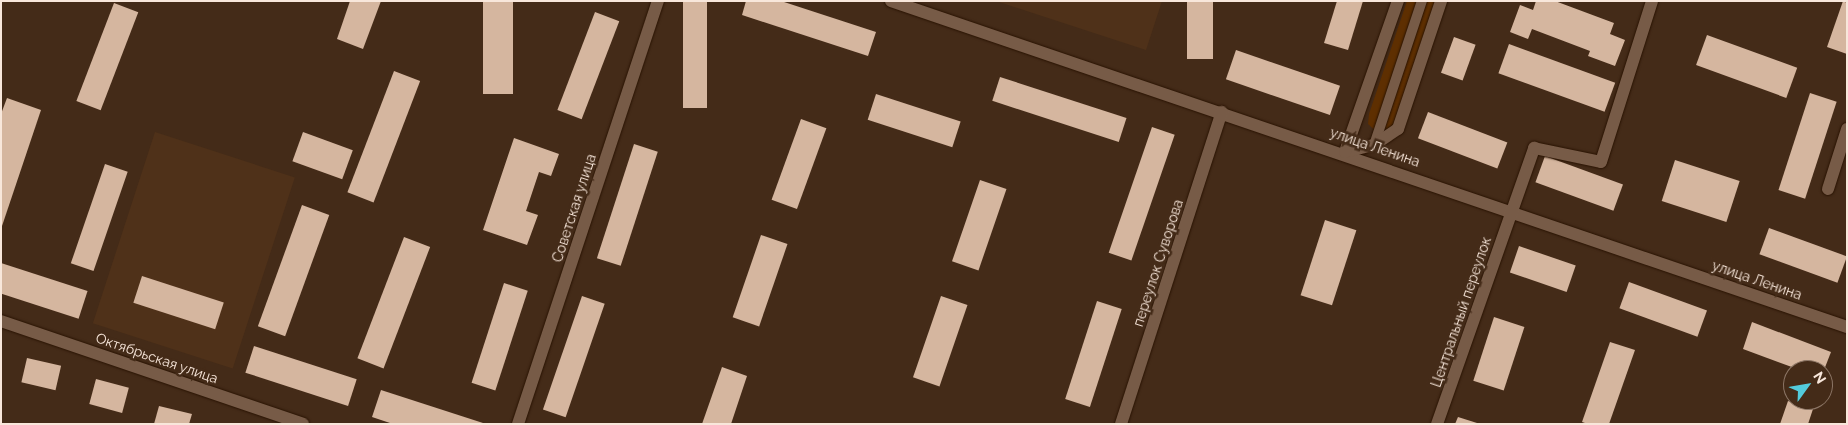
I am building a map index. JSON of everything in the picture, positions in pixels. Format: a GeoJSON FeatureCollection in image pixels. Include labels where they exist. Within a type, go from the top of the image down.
{"type":"FeatureCollection","features":[{"type":"Feature","properties":{"kind":"street","name":"Советская улица"},"geometry":{"type":"LineString","coordinates":[[518,424],[658,1]]}},
{"type":"Feature","properties":{"kind":"street","name":"улица Ленина"},"geometry":{"type":"LineString","coordinates":[[891,1],[1345,152],[1847,327]]}},
{"type":"Feature","properties":{"kind":"street"},"geometry":{"type":"LineString","coordinates":[[1345,152],[1398,1]]}},
{"type":"Feature","properties":{"kind":"street"},"geometry":{"type":"LineString","coordinates":[[1374,145],[1422,1]]}},
{"type":"Feature","properties":{"kind":"street"},"geometry":{"type":"LineString","coordinates":[[1345,152],[1374,145],[1398,129],[1441,1]]}},
{"type":"Feature","properties":{"kind":"street","name":"Центральный переулок"},"geometry":{"type":"LineString","coordinates":[[1437,424],[1534,148],[1601,162],[1652,1]]}},
{"type":"Feature","properties":{"kind":"street","name":"переулок Суворова"},"geometry":{"type":"LineString","coordinates":[[1121,424],[1222,112]]}},
{"type":"Feature","properties":{"kind":"street"},"geometry":{"type":"LineString","coordinates":[[1828,189],[1847,129]]}},
{"type":"Feature","properties":{"kind":"street","name":"Октябрьская улица"},"geometry":{"type":"LineString","coordinates":[[1,321],[303,424]]}},
{"type":"Feature","properties":{"kind":"shaded area"},"geometry":{"type":"Polygon","coordinates":[[[996,1],[1162,1],[1146,50],[996,1]]]}},
{"type":"Feature","properties":{"kind":"shaded area"},"geometry":{"type":"Polygon","coordinates":[[[1407,1],[1437,1],[1397,124],[1389,132],[1378,133],[1368,124],[1369,114],[1407,1]]]}},
{"type":"Feature","properties":{"kind":"shaded area"},"geometry":{"type":"Polygon","coordinates":[[[155,132],[295,177],[233,369],[93,323],[155,132]]]}},
{"type":"Feature","properties":{"kind":"building"},"geometry":{"type":"Polygon","coordinates":[[[350,1],[381,1],[363,49],[337,39],[350,1]]]}},
{"type":"Feature","properties":{"kind":"building"},"geometry":{"type":"Polygon","coordinates":[[[483,1],[513,1],[513,94],[483,94],[483,1]]]}},
{"type":"Feature","properties":{"kind":"building"},"geometry":{"type":"Polygon","coordinates":[[[683,1],[707,1],[707,108],[683,108],[683,1]]]}},
{"type":"Feature","properties":{"kind":"building"},"geometry":{"type":"Polygon","coordinates":[[[746,1],[781,1],[876,32],[868,56],[742,15],[746,1]]]}},
{"type":"Feature","properties":{"kind":"building"},"geometry":{"type":"Polygon","coordinates":[[[1187,1],[1213,1],[1213,59],[1187,59],[1187,1]]]}},
{"type":"Feature","properties":{"kind":"building"},"geometry":{"type":"Polygon","coordinates":[[[1337,1],[1363,1],[1348,50],[1324,43],[1337,1]]]}},
{"type":"Feature","properties":{"kind":"building"},"geometry":{"type":"Polygon","coordinates":[[[1536,1],[1555,1],[1614,23],[1610,34],[1625,40],[1615,66],[1588,56],[1590,51],[1532,29],[1528,39],[1510,32],[1520,5],[1533,10],[1536,1]]]}},
{"type":"Feature","properties":{"kind":"building"},"geometry":{"type":"Polygon","coordinates":[[[1843,1],[1847,3],[1847,54],[1827,47],[1843,1]]]}},
{"type":"Feature","properties":{"kind":"building"},"geometry":{"type":"Polygon","coordinates":[[[114,3],[138,12],[101,110],[76,101],[114,3]]]}},
{"type":"Feature","properties":{"kind":"building"},"geometry":{"type":"Polygon","coordinates":[[[595,12],[619,21],[582,119],[557,110],[595,12]]]}},
{"type":"Feature","properties":{"kind":"building"},"geometry":{"type":"Polygon","coordinates":[[[1707,35],[1797,68],[1786,98],[1696,65],[1707,35]]]}},
{"type":"Feature","properties":{"kind":"building"},"geometry":{"type":"Polygon","coordinates":[[[1454,37],[1476,45],[1463,81],[1441,73],[1454,37]]]}},
{"type":"Feature","properties":{"kind":"building"},"geometry":{"type":"Polygon","coordinates":[[[1509,44],[1615,83],[1605,112],[1498,73],[1509,44]]]}},
{"type":"Feature","properties":{"kind":"building"},"geometry":{"type":"Polygon","coordinates":[[[1236,50],[1340,86],[1330,115],[1226,79],[1236,50]]]}},
{"type":"Feature","properties":{"kind":"building"},"geometry":{"type":"Polygon","coordinates":[[[394,71],[420,81],[374,202],[347,192],[394,71]]]}},
{"type":"Feature","properties":{"kind":"building"},"geometry":{"type":"Polygon","coordinates":[[[1000,77],[1126,118],[1119,142],[992,101],[1000,77]]]}},
{"type":"Feature","properties":{"kind":"building"},"geometry":{"type":"Polygon","coordinates":[[[1810,93],[1837,102],[1805,199],[1778,190],[1810,93]]]}},
{"type":"Feature","properties":{"kind":"building"},"geometry":{"type":"Polygon","coordinates":[[[876,94],[961,122],[952,147],[868,120],[876,94]]]}},
{"type":"Feature","properties":{"kind":"building"},"geometry":{"type":"Polygon","coordinates":[[[7,98],[41,110],[2,226],[1,114],[7,98]]]}},
{"type":"Feature","properties":{"kind":"building"},"geometry":{"type":"Polygon","coordinates":[[[1428,112],[1507,142],[1497,169],[1418,138],[1428,112]]]}},
{"type":"Feature","properties":{"kind":"building"},"geometry":{"type":"Polygon","coordinates":[[[801,119],[826,128],[797,209],[772,200],[801,119]]]}},
{"type":"Feature","properties":{"kind":"building"},"geometry":{"type":"Polygon","coordinates":[[[1152,127],[1175,135],[1131,261],[1109,253],[1152,127]]]}},
{"type":"Feature","properties":{"kind":"building"},"geometry":{"type":"Polygon","coordinates":[[[303,132],[353,150],[342,179],[292,161],[303,132]]]}},
{"type":"Feature","properties":{"kind":"building"},"geometry":{"type":"Polygon","coordinates":[[[514,138],[559,154],[551,176],[539,172],[526,211],[538,215],[527,245],[483,230],[514,138]]]}},
{"type":"Feature","properties":{"kind":"building"},"geometry":{"type":"Polygon","coordinates":[[[634,144],[658,152],[621,266],[597,258],[634,144]]]}},
{"type":"Feature","properties":{"kind":"building"},"geometry":{"type":"Polygon","coordinates":[[[1545,156],[1623,184],[1613,211],[1535,182],[1545,156]]]}},
{"type":"Feature","properties":{"kind":"building"},"geometry":{"type":"Polygon","coordinates":[[[1675,160],[1740,181],[1726,222],[1662,201],[1675,160]]]}},
{"type":"Feature","properties":{"kind":"building"},"geometry":{"type":"Polygon","coordinates":[[[105,164],[128,172],[94,271],[71,263],[105,164]]]}},
{"type":"Feature","properties":{"kind":"building"},"geometry":{"type":"Polygon","coordinates":[[[980,180],[1006,189],[978,270],[952,261],[980,180]]]}},
{"type":"Feature","properties":{"kind":"building"},"geometry":{"type":"Polygon","coordinates":[[[302,205],[329,215],[285,336],[258,326],[302,205]]]}},
{"type":"Feature","properties":{"kind":"building"},"geometry":{"type":"Polygon","coordinates":[[[1325,220],[1356,230],[1332,305],[1301,295],[1325,220]]]}},
{"type":"Feature","properties":{"kind":"building"},"geometry":{"type":"Polygon","coordinates":[[[1769,228],[1847,256],[1837,283],[1759,254],[1769,228]]]}},
{"type":"Feature","properties":{"kind":"building"},"geometry":{"type":"Polygon","coordinates":[[[761,235],[787,244],[759,326],[733,317],[761,235]]]}},
{"type":"Feature","properties":{"kind":"building"},"geometry":{"type":"Polygon","coordinates":[[[404,237],[430,247],[384,368],[357,358],[404,237]]]}},
{"type":"Feature","properties":{"kind":"building"},"geometry":{"type":"Polygon","coordinates":[[[1519,246],[1576,266],[1567,292],[1510,272],[1519,246]]]}},
{"type":"Feature","properties":{"kind":"building"},"geometry":{"type":"Polygon","coordinates":[[[1,263],[88,291],[79,319],[1,293],[1,263]]]}},
{"type":"Feature","properties":{"kind":"building"},"geometry":{"type":"Polygon","coordinates":[[[142,276],[224,303],[215,329],[133,303],[142,276]]]}},
{"type":"Feature","properties":{"kind":"building"},"geometry":{"type":"Polygon","coordinates":[[[1629,282],[1707,310],[1697,337],[1619,308],[1629,282]]]}},
{"type":"Feature","properties":{"kind":"building"},"geometry":{"type":"Polygon","coordinates":[[[504,283],[528,291],[495,391],[472,383],[504,283]]]}},
{"type":"Feature","properties":{"kind":"building"},"geometry":{"type":"Polygon","coordinates":[[[582,296],[605,304],[566,417],[543,409],[582,296]]]}},
{"type":"Feature","properties":{"kind":"building"},"geometry":{"type":"Polygon","coordinates":[[[941,296],[967,305],[939,386],[913,377],[941,296]]]}},
{"type":"Feature","properties":{"kind":"building"},"geometry":{"type":"Polygon","coordinates":[[[1097,301],[1122,309],[1090,407],[1065,399],[1097,301]]]}},
{"type":"Feature","properties":{"kind":"building"},"geometry":{"type":"Polygon","coordinates":[[[1494,317],[1524,327],[1504,391],[1473,381],[1494,317]]]}},
{"type":"Feature","properties":{"kind":"building"},"geometry":{"type":"Polygon","coordinates":[[[1752,322],[1831,352],[1828,360],[1783,360],[1783,364],[1743,349],[1752,322]]]}},
{"type":"Feature","properties":{"kind":"building"},"geometry":{"type":"Polygon","coordinates":[[[1610,342],[1635,350],[1609,424],[1588,424],[1582,422],[1610,342]]]}},
{"type":"Feature","properties":{"kind":"building"},"geometry":{"type":"Polygon","coordinates":[[[254,346],[357,379],[348,406],[245,373],[254,346]]]}},
{"type":"Feature","properties":{"kind":"building"},"geometry":{"type":"Polygon","coordinates":[[[27,358],[61,366],[55,390],[21,382],[27,358]]]}},
{"type":"Feature","properties":{"kind":"building"},"geometry":{"type":"Polygon","coordinates":[[[722,367],[747,376],[731,424],[702,424],[722,367]]]}},
{"type":"Feature","properties":{"kind":"building"},"geometry":{"type":"Polygon","coordinates":[[[96,379],[129,388],[122,413],[89,404],[96,379]]]}},
{"type":"Feature","properties":{"kind":"building"},"geometry":{"type":"Polygon","coordinates":[[[381,390],[483,424],[393,424],[372,417],[381,390]]]}},
{"type":"Feature","properties":{"kind":"building"},"geometry":{"type":"Polygon","coordinates":[[[159,406],[192,414],[189,424],[154,424],[159,406]]]}},
{"type":"Feature","properties":{"kind":"building"},"geometry":{"type":"Polygon","coordinates":[[[1785,410],[1813,410],[1808,424],[1780,424],[1785,410]]]}},
{"type":"Feature","properties":{"kind":"building"},"geometry":{"type":"Polygon","coordinates":[[[1458,417],[1477,423],[1477,424],[1455,424],[1458,417]]]}}]}
